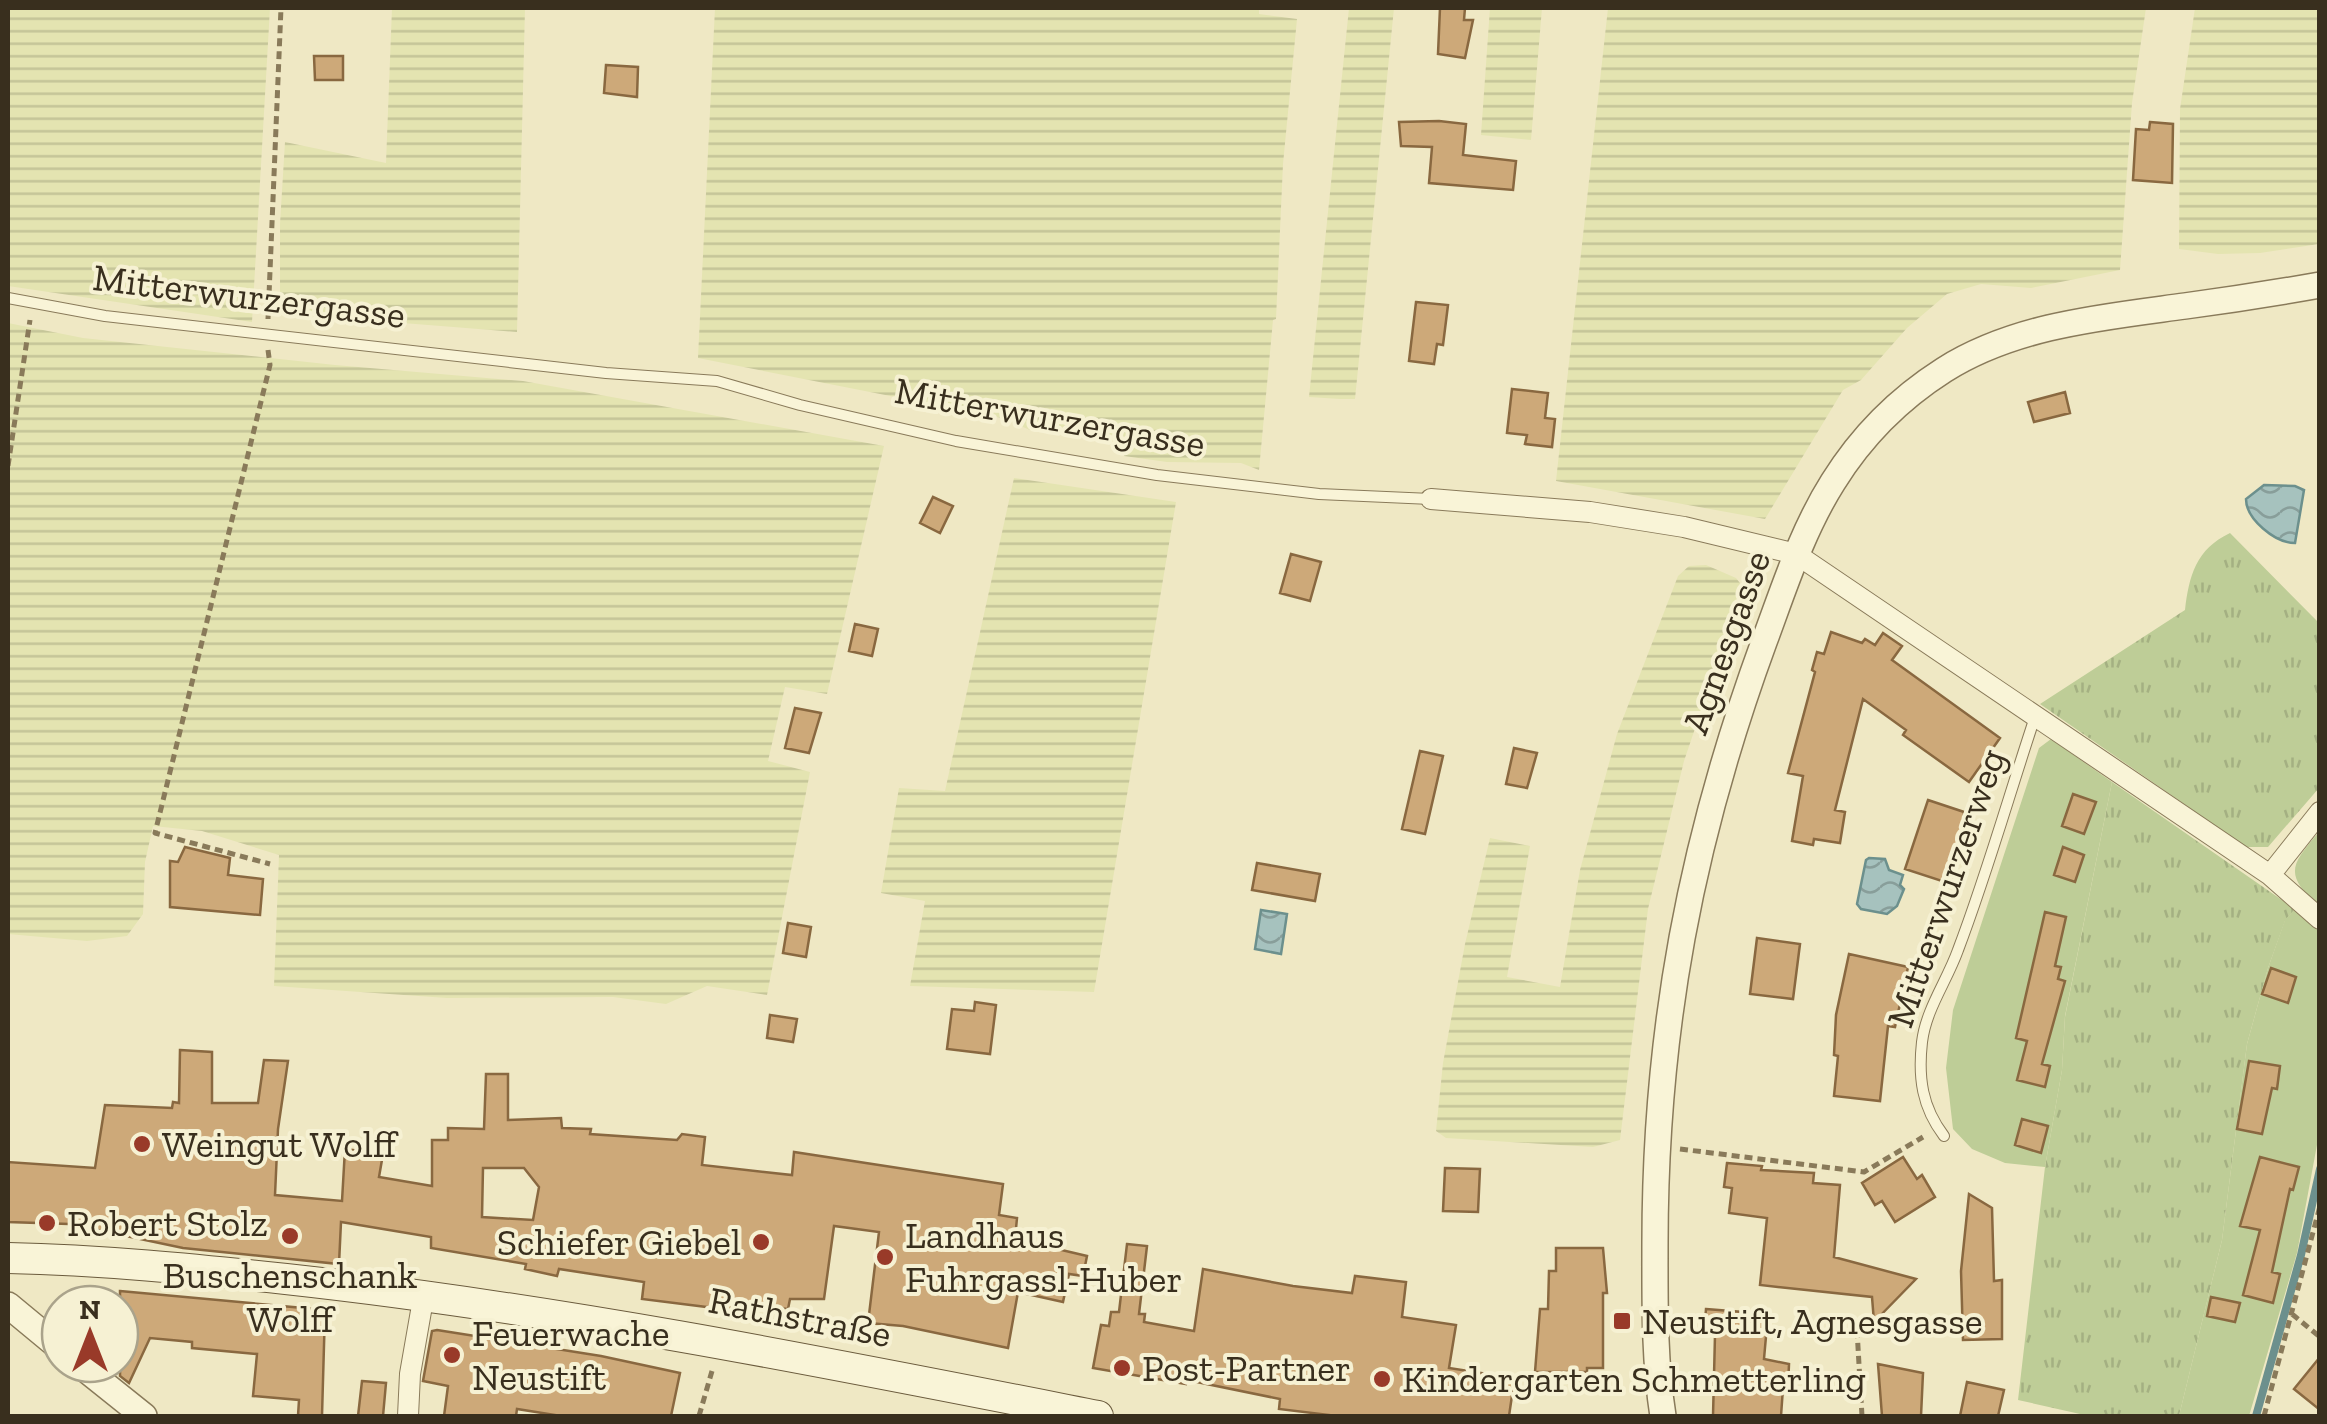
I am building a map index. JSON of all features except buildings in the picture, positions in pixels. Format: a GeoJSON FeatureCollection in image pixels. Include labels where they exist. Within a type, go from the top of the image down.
{"type":"FeatureCollection","features":[{"type":"Feature","properties":{"kind":"main road","name":"Rathstraße"},"geometry":{"type":"LineString","coordinates":[[8,1258],[121,1262],[424,1294],[720,1342],[1098,1416]]}},
{"type":"Feature","properties":{"kind":"street","name":"Agnesgasse"},"geometry":{"type":"LineString","coordinates":[[1649,1416],[1656,1375],[1658,1144],[1668,1020],[1697,859],[1729,736],[1796,554],[1833,483],[1859,447],[1910,394],[1947,368],[1982,351],[2052,328],[2320,286]]}},
{"type":"Feature","properties":{"kind":"street","name":"Mitterwurzergasse"},"geometry":{"type":"LineString","coordinates":[[1431,499],[1590,512],[1684,528],[1796,554],[2270,875],[2320,918]]}},
{"type":"Feature","properties":{"kind":"street"},"geometry":{"type":"LineString","coordinates":[[2270,875],[2320,812]]}},
{"type":"Feature","properties":{"kind":"street"},"geometry":{"type":"LineString","coordinates":[[408,1416],[410,1374],[424,1294]]}},
{"type":"Feature","properties":{"kind":"street"},"geometry":{"type":"LineString","coordinates":[[8,1305],[40,1331]]}},
{"type":"Feature","properties":{"kind":"street","name":"Agnesgasse"},"geometry":{"type":"LineString","coordinates":[[1656,1375],[1664,1416]]}},
{"type":"Feature","properties":{"kind":"street"},"geometry":{"type":"LineString","coordinates":[[104,1384],[144,1416]]}},
{"type":"Feature","properties":{"kind":"lane","name":"Mitterwurzergasse"},"geometry":{"type":"LineString","coordinates":[[8,298],[104,316],[606,373],[717,381],[800,405],[956,441],[1139,472],[1319,494],[1431,499]]}},
{"type":"Feature","properties":{"kind":"lane","name":"Mitterwurzerweg"},"geometry":{"type":"LineString","coordinates":[[1941,1132],[1929,1116],[1925,1102],[1922,1040],[1958,953],[2035,716]]}},
{"type":"Feature","properties":{"kind":"path"},"geometry":{"type":"LineString","coordinates":[[270,864],[155,833],[270,366],[267,334],[281,8]]}},
{"type":"Feature","properties":{"kind":"path"},"geometry":{"type":"LineString","coordinates":[[8,466],[33,303]]}},
{"type":"Feature","properties":{"kind":"path"},"geometry":{"type":"LineString","coordinates":[[1658,1144],[1864,1172],[1941,1132]]}},
{"type":"Feature","properties":{"kind":"path"},"geometry":{"type":"LineString","coordinates":[[2264,1416],[2320,1206]]}},
{"type":"Feature","properties":{"kind":"path"},"geometry":{"type":"LineString","coordinates":[[2292,1314],[2320,1336]]}},
{"type":"Feature","properties":{"kind":"path"},"geometry":{"type":"LineString","coordinates":[[1857,1330],[1862,1416]]}},
{"type":"Feature","properties":{"kind":"path"},"geometry":{"type":"LineString","coordinates":[[700,1416],[720,1342]]}},
{"type":"Feature","properties":{"kind":"green space"},"geometry":{"type":"Polygon","coordinates":[[[8,8],[270,8],[252,322],[8,286],[8,8]]]}},
{"type":"Feature","properties":{"kind":"green space"},"geometry":{"type":"Polygon","coordinates":[[[392,8],[525,8],[517,332],[327,317],[280,305],[285,142],[386,163],[392,8]]]}},
{"type":"Feature","properties":{"kind":"green space"},"geometry":{"type":"Polygon","coordinates":[[[715,8],[1259,8],[1259,14],[1297,19],[1283,164],[1276,319],[1259,470],[1241,463],[1167,462],[1124,456],[1129,437],[1087,431],[1030,430],[1002,418],[698,358],[715,8]]]}},
{"type":"Feature","properties":{"kind":"green space"},"geometry":{"type":"Polygon","coordinates":[[[1349,8],[1394,8],[1355,399],[1340,399],[1309,397],[1349,8]]]}},
{"type":"Feature","properties":{"kind":"green space"},"geometry":{"type":"Polygon","coordinates":[[[1490,8],[1542,8],[1531,140],[1481,135],[1490,8]]]}},
{"type":"Feature","properties":{"kind":"green space"},"geometry":{"type":"Polygon","coordinates":[[[1608,8],[2146,8],[2132,103],[2120,270],[2031,288],[1981,284],[1947,294],[1907,328],[1861,380],[1843,390],[1765,519],[1556,481],[1608,8]]]}},
{"type":"Feature","properties":{"kind":"green space"},"geometry":{"type":"Polygon","coordinates":[[[2195,8],[2319,8],[2319,244],[2260,253],[2218,254],[2179,249],[2180,109],[2195,8]]]}},
{"type":"Feature","properties":{"kind":"green space"},"geometry":{"type":"Polygon","coordinates":[[[8,323],[83,338],[523,381],[884,446],[827,694],[785,687],[768,761],[810,772],[767,995],[707,986],[666,1004],[613,997],[447,998],[274,986],[279,855],[202,831],[153,826],[145,862],[143,914],[127,936],[87,941],[8,934],[8,323]]]}},
{"type":"Feature","properties":{"kind":"green space"},"geometry":{"type":"Polygon","coordinates":[[[1014,478],[1176,502],[1094,992],[910,986],[925,901],[881,893],[899,788],[945,791],[1014,478]]]}},
{"type":"Feature","properties":{"kind":"green space"},"geometry":{"type":"Polygon","coordinates":[[[2230,533],[2319,623],[2319,788],[2268,847],[2246,847],[2040,704],[2185,610],[2196,565],[2209,547],[2230,533]]]}},
{"type":"Feature","properties":{"kind":"green space"},"geometry":{"type":"Polygon","coordinates":[[[1706,565],[1736,578],[1743,587],[1684,761],[1648,909],[1620,1140],[1593,1147],[1446,1138],[1436,1131],[1443,1063],[1490,838],[1530,846],[1507,977],[1560,987],[1580,870],[1617,734],[1678,576],[1689,566],[1706,565]]]}},
{"type":"Feature","properties":{"kind":"green space"},"geometry":{"type":"Polygon","coordinates":[[[2051,739],[2112,782],[2065,1016],[2062,1070],[2045,1167],[2005,1163],[1972,1149],[1953,1129],[1946,1068],[1953,1010],[2039,748],[2051,739]]]}},
{"type":"Feature","properties":{"kind":"green space"},"geometry":{"type":"Polygon","coordinates":[[[2112,782],[2295,909],[2285,921],[2268,968],[2247,1044],[2222,1240],[2179,1416],[2089,1416],[2018,1400],[2045,1167],[2062,1070],[2065,1017],[2112,782]]]}},
{"type":"Feature","properties":{"kind":"green space"},"geometry":{"type":"Polygon","coordinates":[[[2319,832],[2319,907],[2300,886],[2295,870],[2302,853],[2319,832]]]}},
{"type":"Feature","properties":{"kind":"green space"},"geometry":{"type":"Polygon","coordinates":[[[2295,909],[2320,931],[2319,1134],[2297,1253],[2249,1416],[2179,1416],[2222,1240],[2247,1044],[2285,920],[2295,909]]]}},
{"type":"Feature","properties":{"kind":"water"},"geometry":{"type":"Polygon","coordinates":[[[2264,485],[2304,490],[2295,543],[2271,534],[2256,522],[2247,507],[2246,499],[2264,485]]]}},
{"type":"Feature","properties":{"kind":"water"},"geometry":{"type":"Polygon","coordinates":[[[1869,858],[1885,859],[1889,870],[1903,875],[1900,885],[1904,889],[1897,906],[1887,914],[1861,909],[1857,904],[1869,858]]]}},
{"type":"Feature","properties":{"kind":"water"},"geometry":{"type":"Polygon","coordinates":[[[1261,910],[1287,914],[1281,954],[1255,949],[1261,910]]]}},
{"type":"Feature","properties":{"kind":"waterway"},"geometry":{"type":"LineString","coordinates":[[2256,1416],[2301,1255],[2320,1169]]}},
{"type":"Feature","properties":{"kind":"place","name":"Weingut Wolff"},"geometry":{"type":"Point","coordinates":[142,1144]}},
{"type":"Feature","properties":{"kind":"place","name":"Robert Stolz"},"geometry":{"type":"Point","coordinates":[47,1223]}},
{"type":"Feature","properties":{"kind":"place","name":"Buschenschank Wolff"},"geometry":{"type":"Point","coordinates":[290,1236]}},
{"type":"Feature","properties":{"kind":"place","name":"Schiefer Giebel"},"geometry":{"type":"Point","coordinates":[761,1242]}},
{"type":"Feature","properties":{"kind":"place","name":"Landhaus Fuhrgassl-Huber"},"geometry":{"type":"Point","coordinates":[885,1257]}},
{"type":"Feature","properties":{"kind":"place","name":"Neustift, Agnesgasse"},"geometry":{"type":"Point","coordinates":[1622,1321]}},
{"type":"Feature","properties":{"kind":"place","name":"Feuerwache Neustift"},"geometry":{"type":"Point","coordinates":[452,1355]}},
{"type":"Feature","properties":{"kind":"place","name":"Post-Partner"},"geometry":{"type":"Point","coordinates":[1122,1368]}},
{"type":"Feature","properties":{"kind":"place","name":"Kindergarten Schmetterling"},"geometry":{"type":"Point","coordinates":[1382,1379]}}]}
